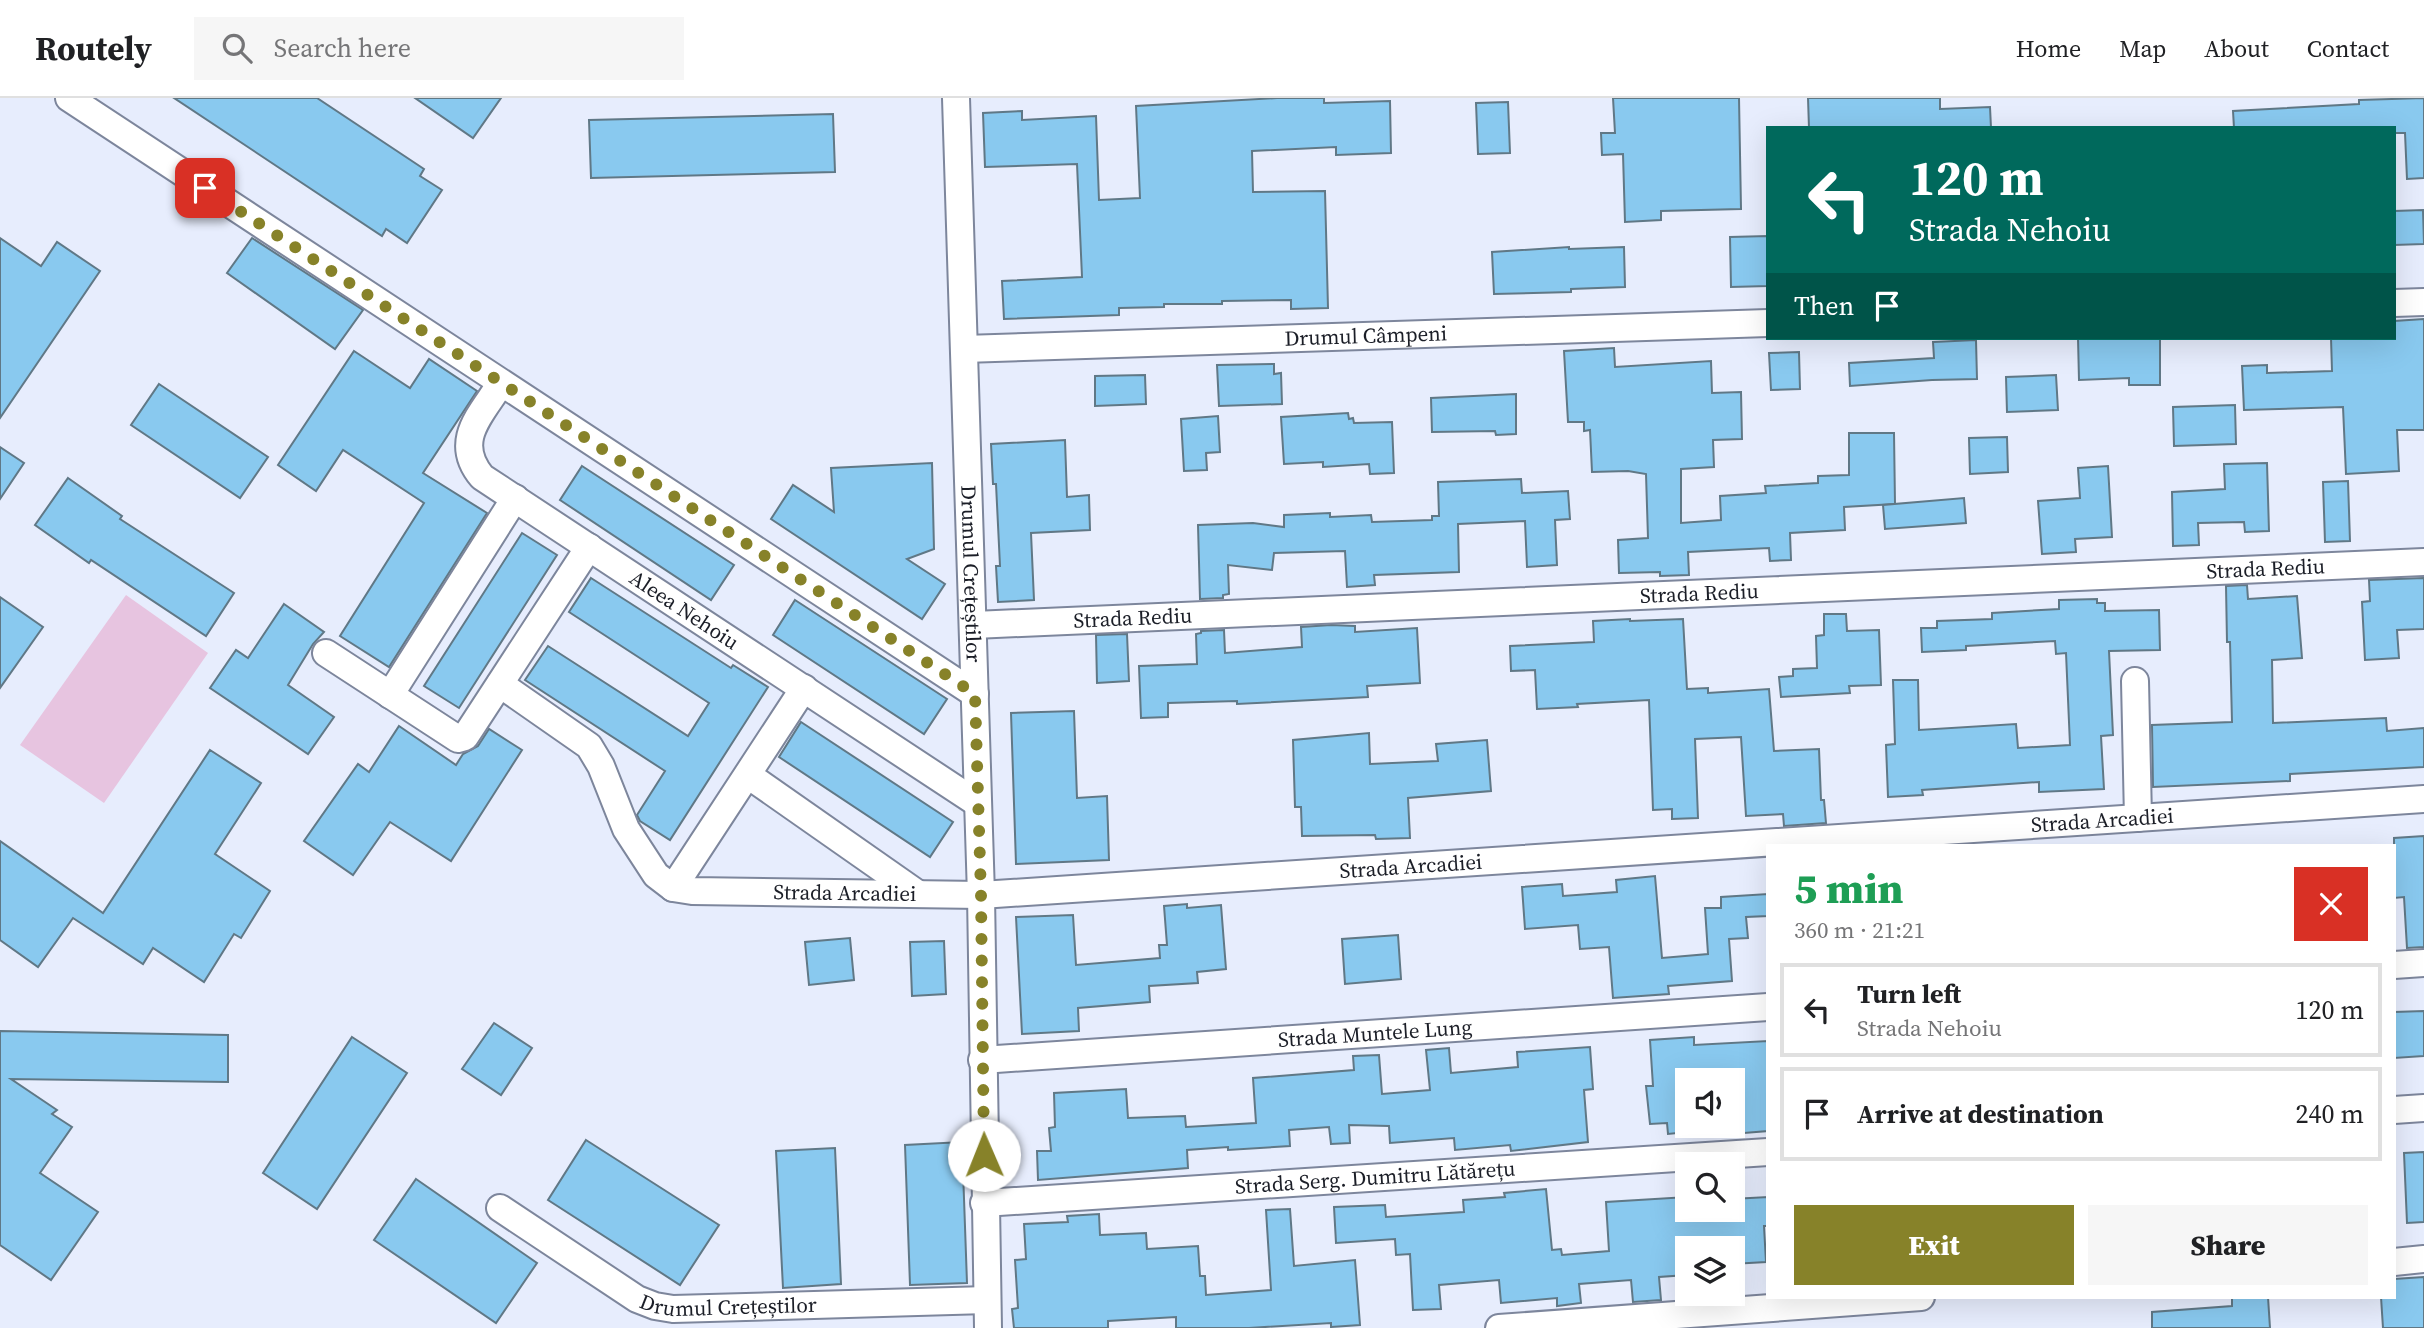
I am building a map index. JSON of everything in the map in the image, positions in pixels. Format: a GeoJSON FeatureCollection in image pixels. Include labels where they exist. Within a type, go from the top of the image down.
{"type":"FeatureCollection","features":[{"type":"Feature","properties":{"kind":"street"},"geometry":{"type":"LineString","coordinates":[[69,98],[975,694]]}},
{"type":"Feature","properties":{"kind":"street","name":"Drumul Crețeștilor"},"geometry":{"type":"LineString","coordinates":[[956,98],[950,169],[964,349],[974,625],[988,1328]]}},
{"type":"Feature","properties":{"kind":"street"},"geometry":{"type":"LineString","coordinates":[[2396,303],[2424,302]]}},
{"type":"Feature","properties":{"kind":"street","name":"Drumul Câmpeni"},"geometry":{"type":"LineString","coordinates":[[964,349],[1766,324]]}},
{"type":"Feature","properties":{"kind":"street","name":"Aleea Nehoiu"},"geometry":{"type":"LineString","coordinates":[[501,383],[470,432],[467,444],[475,468],[482,477],[977,803]]}},
{"type":"Feature","properties":{"kind":"street"},"geometry":{"type":"LineString","coordinates":[[390,695],[515,498]]}},
{"type":"Feature","properties":{"kind":"street"},"geometry":{"type":"LineString","coordinates":[[326,653],[457,739],[465,737],[589,547]]}},
{"type":"Feature","properties":{"kind":"street","name":"Strada Rediu"},"geometry":{"type":"LineString","coordinates":[[974,625],[2424,562]]}},
{"type":"Feature","properties":{"kind":"street"},"geometry":{"type":"LineString","coordinates":[[2135,681],[2138,818]]}},
{"type":"Feature","properties":{"kind":"street"},"geometry":{"type":"LineString","coordinates":[[500,684],[589,746],[601,766],[626,829],[656,874],[673,888],[804,688]]}},
{"type":"Feature","properties":{"kind":"street"},"geometry":{"type":"LineString","coordinates":[[747,775],[918,894]]}},
{"type":"Feature","properties":{"kind":"street","name":"Strada Arcadiei"},"geometry":{"type":"LineString","coordinates":[[673,888],[692,891],[981,895],[2424,799]]}},
{"type":"Feature","properties":{"kind":"street"},"geometry":{"type":"LineString","coordinates":[[2396,965],[2424,963]]}},
{"type":"Feature","properties":{"kind":"street","name":"Strada Muntele Lung"},"geometry":{"type":"LineString","coordinates":[[982,1060],[1766,1007]]}},
{"type":"Feature","properties":{"kind":"street"},"geometry":{"type":"LineString","coordinates":[[2396,1110],[2424,1108]]}},
{"type":"Feature","properties":{"kind":"street","name":"Strada Serg. Dumitru Lătărețu"},"geometry":{"type":"LineString","coordinates":[[984,1203],[1766,1152]]}},
{"type":"Feature","properties":{"kind":"street","name":"Drumul Crețeștilor"},"geometry":{"type":"LineString","coordinates":[[500,1208],[637,1299],[655,1306],[673,1309],[987,1300]]}},
{"type":"Feature","properties":{"kind":"street"},"geometry":{"type":"LineString","coordinates":[[2396,1262],[2424,1259]]}},
{"type":"Feature","properties":{"kind":"street"},"geometry":{"type":"LineString","coordinates":[[1499,1328],[1894,1299]]}},
{"type":"Feature","properties":{"kind":"shaded area"},"geometry":{"type":"Polygon","coordinates":[[[126,595],[208,653],[104,803],[20,745],[126,595]]]}},
{"type":"Feature","properties":{"kind":"building"},"geometry":{"type":"Polygon","coordinates":[[[174,98],[317,98],[424,169],[420,176],[442,190],[407,243],[386,229],[382,236],[174,98]]]}},
{"type":"Feature","properties":{"kind":"building"},"geometry":{"type":"Polygon","coordinates":[[[415,98],[501,98],[473,138],[415,98]]]}},
{"type":"Feature","properties":{"kind":"building"},"geometry":{"type":"Polygon","coordinates":[[[1324,98],[1324,103],[1390,101],[1391,153],[1336,155],[1336,147],[1252,151],[1253,192],[1325,191],[1328,308],[1291,309],[1291,300],[1222,301],[1222,304],[1164,304],[1164,307],[1119,308],[1119,315],[1004,319],[1002,281],[1082,277],[1077,164],[985,167],[983,113],[1022,111],[1022,120],[1096,116],[1099,200],[1140,198],[1136,106],[1324,98]]]}},
{"type":"Feature","properties":{"kind":"building"},"geometry":{"type":"Polygon","coordinates":[[[1613,98],[1739,98],[1741,209],[1661,211],[1661,220],[1625,222],[1623,154],[1602,155],[1601,133],[1615,133],[1613,98]]]}},
{"type":"Feature","properties":{"kind":"building"},"geometry":{"type":"Polygon","coordinates":[[[1808,98],[1940,98],[1940,109],[1990,107],[1991,126],[1809,126],[1808,98]]]}},
{"type":"Feature","properties":{"kind":"building"},"geometry":{"type":"Polygon","coordinates":[[[2424,98],[2424,178],[2407,179],[2405,133],[2396,133],[2396,126],[2234,126],[2233,111],[2359,104],[2359,100],[2424,98]]]}},
{"type":"Feature","properties":{"kind":"building"},"geometry":{"type":"Polygon","coordinates":[[[1508,102],[1510,153],[1478,154],[1476,103],[1508,102]]]}},
{"type":"Feature","properties":{"kind":"building"},"geometry":{"type":"Polygon","coordinates":[[[833,114],[835,172],[591,178],[589,120],[833,114]]]}},
{"type":"Feature","properties":{"kind":"building"},"geometry":{"type":"Polygon","coordinates":[[[2423,210],[2424,244],[2396,245],[2396,211],[2423,210]]]}},
{"type":"Feature","properties":{"kind":"building"},"geometry":{"type":"Polygon","coordinates":[[[1766,236],[1766,286],[1731,287],[1730,237],[1766,236]]]}},
{"type":"Feature","properties":{"kind":"building"},"geometry":{"type":"Polygon","coordinates":[[[0,238],[41,266],[57,242],[100,271],[0,418],[0,238]]]}},
{"type":"Feature","properties":{"kind":"building"},"geometry":{"type":"Polygon","coordinates":[[[252,238],[363,310],[335,349],[227,273],[252,238]]]}},
{"type":"Feature","properties":{"kind":"building"},"geometry":{"type":"Polygon","coordinates":[[[1624,247],[1625,287],[1571,289],[1571,292],[1494,294],[1492,252],[1624,247]]]}},
{"type":"Feature","properties":{"kind":"building"},"geometry":{"type":"Polygon","coordinates":[[[2424,319],[2424,430],[2397,430],[2399,471],[2346,474],[2343,407],[2244,410],[2242,366],[2267,365],[2267,373],[2332,371],[2331,340],[2396,340],[2396,321],[2424,319]]]}},
{"type":"Feature","properties":{"kind":"building"},"geometry":{"type":"Polygon","coordinates":[[[1976,340],[1977,379],[1850,386],[1849,363],[1934,358],[1933,342],[1976,340]]]}},
{"type":"Feature","properties":{"kind":"building"},"geometry":{"type":"Polygon","coordinates":[[[2078,340],[2160,340],[2160,385],[2129,385],[2129,378],[2079,380],[2078,340]]]}},
{"type":"Feature","properties":{"kind":"building"},"geometry":{"type":"Polygon","coordinates":[[[1614,348],[1615,367],[1711,361],[1712,393],[1741,392],[1742,439],[1713,440],[1714,467],[1681,469],[1681,523],[1721,520],[1720,496],[1766,493],[1765,486],[1818,483],[1818,476],[1849,475],[1849,433],[1894,433],[1895,504],[1844,507],[1845,530],[1790,533],[1791,560],[1770,561],[1769,548],[1688,552],[1689,575],[1660,576],[1660,572],[1619,573],[1618,540],[1648,538],[1646,474],[1628,471],[1592,472],[1590,430],[1584,431],[1584,422],[1568,422],[1564,351],[1614,348]]]}},
{"type":"Feature","properties":{"kind":"building"},"geometry":{"type":"Polygon","coordinates":[[[354,351],[410,388],[429,359],[477,391],[423,473],[487,513],[389,667],[340,636],[424,503],[343,450],[316,491],[278,465],[354,351]]]}},
{"type":"Feature","properties":{"kind":"building"},"geometry":{"type":"Polygon","coordinates":[[[1799,352],[1800,389],[1771,390],[1769,353],[1799,352]]]}},
{"type":"Feature","properties":{"kind":"building"},"geometry":{"type":"Polygon","coordinates":[[[1274,364],[1274,374],[1281,373],[1282,404],[1219,406],[1217,365],[1274,364]]]}},
{"type":"Feature","properties":{"kind":"building"},"geometry":{"type":"Polygon","coordinates":[[[1145,375],[1146,404],[1095,406],[1095,376],[1145,375]]]}},
{"type":"Feature","properties":{"kind":"building"},"geometry":{"type":"Polygon","coordinates":[[[2056,375],[2058,410],[2007,412],[2006,377],[2056,375]]]}},
{"type":"Feature","properties":{"kind":"building"},"geometry":{"type":"Polygon","coordinates":[[[159,384],[268,457],[240,498],[131,425],[159,384]]]}},
{"type":"Feature","properties":{"kind":"building"},"geometry":{"type":"Polygon","coordinates":[[[1516,394],[1516,434],[1496,435],[1495,431],[1432,432],[1431,398],[1516,394]]]}},
{"type":"Feature","properties":{"kind":"building"},"geometry":{"type":"Polygon","coordinates":[[[2235,405],[2236,444],[2174,446],[2173,407],[2235,405]]]}},
{"type":"Feature","properties":{"kind":"building"},"geometry":{"type":"Polygon","coordinates":[[[1348,413],[1349,419],[1353,418],[1354,423],[1392,422],[1394,473],[1370,474],[1369,464],[1323,467],[1323,462],[1284,464],[1281,417],[1348,413]]]}},
{"type":"Feature","properties":{"kind":"building"},"geometry":{"type":"Polygon","coordinates":[[[1218,416],[1220,452],[1206,453],[1207,470],[1184,471],[1181,419],[1218,416]]]}},
{"type":"Feature","properties":{"kind":"building"},"geometry":{"type":"Polygon","coordinates":[[[2007,437],[2008,472],[1970,474],[1969,438],[2007,437]]]}},
{"type":"Feature","properties":{"kind":"building"},"geometry":{"type":"Polygon","coordinates":[[[1065,440],[1067,497],[1089,495],[1090,530],[1031,533],[1034,600],[998,602],[996,566],[1000,566],[991,444],[1065,440]]]}},
{"type":"Feature","properties":{"kind":"building"},"geometry":{"type":"Polygon","coordinates":[[[0,447],[24,463],[0,499],[0,447]]]}},
{"type":"Feature","properties":{"kind":"building"},"geometry":{"type":"Polygon","coordinates":[[[932,463],[934,549],[907,559],[945,584],[922,619],[771,519],[793,485],[834,512],[831,468],[932,463]]]}},
{"type":"Feature","properties":{"kind":"building"},"geometry":{"type":"Polygon","coordinates":[[[2267,463],[2269,531],[2245,532],[2244,522],[2198,523],[2199,545],[2173,546],[2172,492],[2225,489],[2224,464],[2267,463]]]}},
{"type":"Feature","properties":{"kind":"building"},"geometry":{"type":"Polygon","coordinates":[[[582,466],[734,565],[711,600],[560,500],[582,466]]]}},
{"type":"Feature","properties":{"kind":"building"},"geometry":{"type":"Polygon","coordinates":[[[2108,466],[2112,537],[2075,539],[2076,552],[2042,554],[2038,501],[2080,498],[2078,468],[2108,466]]]}},
{"type":"Feature","properties":{"kind":"building"},"geometry":{"type":"Polygon","coordinates":[[[68,478],[122,516],[120,519],[234,593],[206,636],[91,560],[89,563],[35,525],[68,478]]]}},
{"type":"Feature","properties":{"kind":"building"},"geometry":{"type":"Polygon","coordinates":[[[1521,479],[1522,493],[1568,491],[1570,519],[1555,520],[1557,565],[1527,567],[1525,521],[1458,524],[1459,572],[1374,575],[1375,585],[1347,587],[1345,551],[1274,553],[1272,570],[1228,565],[1229,594],[1223,595],[1223,598],[1200,599],[1198,525],[1253,523],[1284,527],[1284,515],[1330,513],[1330,517],[1371,515],[1372,522],[1432,520],[1432,516],[1439,516],[1438,482],[1521,479]]]}},
{"type":"Feature","properties":{"kind":"building"},"geometry":{"type":"Polygon","coordinates":[[[2348,481],[2350,541],[2325,542],[2323,482],[2348,481]]]}},
{"type":"Feature","properties":{"kind":"building"},"geometry":{"type":"Polygon","coordinates":[[[1964,498],[1966,523],[1885,529],[1883,505],[1964,498]]]}},
{"type":"Feature","properties":{"kind":"building"},"geometry":{"type":"Polygon","coordinates":[[[522,533],[557,555],[459,708],[424,686],[522,533]]]}},
{"type":"Feature","properties":{"kind":"building"},"geometry":{"type":"Polygon","coordinates":[[[591,578],[731,668],[733,665],[768,687],[670,840],[640,821],[637,815],[665,771],[525,680],[548,646],[688,736],[709,703],[569,612],[591,578]]]}},
{"type":"Feature","properties":{"kind":"building"},"geometry":{"type":"Polygon","coordinates":[[[2424,578],[2424,629],[2397,630],[2399,658],[2365,660],[2362,602],[2370,601],[2369,580],[2424,578]]]}},
{"type":"Feature","properties":{"kind":"building"},"geometry":{"type":"Polygon","coordinates":[[[2247,585],[2248,599],[2297,596],[2302,658],[2272,660],[2273,723],[2386,718],[2387,731],[2424,728],[2424,767],[2290,774],[2290,781],[2153,787],[2152,725],[2232,722],[2226,586],[2247,585]]]}},
{"type":"Feature","properties":{"kind":"building"},"geometry":{"type":"Polygon","coordinates":[[[0,597],[43,627],[0,688],[0,597]]]}},
{"type":"Feature","properties":{"kind":"building"},"geometry":{"type":"Polygon","coordinates":[[[2097,599],[2097,603],[2105,603],[2105,611],[2159,610],[2160,650],[2109,651],[2113,735],[2101,736],[2104,789],[2039,792],[2039,782],[1922,790],[1923,795],[1888,797],[1886,745],[1895,744],[1893,680],[1918,680],[1919,730],[2016,724],[2018,748],[2070,745],[2066,653],[2056,654],[2055,641],[1966,646],[1966,650],[1922,652],[1921,628],[1937,628],[1937,621],[1992,619],[1992,613],[2059,609],[2059,600],[2097,599]]]}},
{"type":"Feature","properties":{"kind":"building"},"geometry":{"type":"Polygon","coordinates":[[[795,600],[947,699],[924,734],[773,635],[795,600]]]}},
{"type":"Feature","properties":{"kind":"building"},"geometry":{"type":"Polygon","coordinates":[[[284,604],[324,632],[313,644],[288,685],[334,717],[308,754],[210,688],[236,650],[248,658],[284,604]]]}},
{"type":"Feature","properties":{"kind":"building"},"geometry":{"type":"Polygon","coordinates":[[[1824,614],[1846,614],[1847,631],[1879,630],[1881,685],[1849,686],[1850,693],[1781,697],[1779,677],[1793,676],[1793,669],[1817,668],[1816,636],[1824,635],[1824,614]]]}},
{"type":"Feature","properties":{"kind":"building"},"geometry":{"type":"Polygon","coordinates":[[[1683,619],[1687,689],[1708,688],[1708,693],[1769,689],[1774,751],[1819,749],[1821,800],[1824,800],[1826,823],[1784,826],[1783,814],[1746,816],[1741,737],[1695,739],[1698,818],[1672,819],[1672,809],[1653,810],[1649,700],[1537,709],[1535,670],[1511,671],[1510,646],[1594,642],[1593,621],[1683,619]]]}},
{"type":"Feature","properties":{"kind":"building"},"geometry":{"type":"Polygon","coordinates":[[[1355,626],[1355,632],[1417,628],[1420,683],[1367,686],[1368,697],[1237,704],[1237,701],[1168,703],[1168,717],[1141,718],[1139,666],[1197,664],[1196,634],[1201,631],[1224,630],[1225,653],[1302,647],[1301,627],[1355,626]]]}},
{"type":"Feature","properties":{"kind":"building"},"geometry":{"type":"Polygon","coordinates":[[[1127,634],[1129,681],[1097,683],[1096,635],[1127,634]]]}},
{"type":"Feature","properties":{"kind":"building"},"geometry":{"type":"Polygon","coordinates":[[[1074,711],[1077,798],[1107,796],[1109,860],[1016,864],[1011,713],[1074,711]]]}},
{"type":"Feature","properties":{"kind":"building"},"geometry":{"type":"Polygon","coordinates":[[[801,722],[953,822],[930,857],[779,757],[801,722]]]}},
{"type":"Feature","properties":{"kind":"building"},"geometry":{"type":"Polygon","coordinates":[[[399,726],[456,765],[463,754],[478,746],[489,729],[522,750],[451,861],[390,822],[353,875],[304,841],[358,764],[369,772],[399,726]]]}},
{"type":"Feature","properties":{"kind":"building"},"geometry":{"type":"Polygon","coordinates":[[[1369,733],[1370,764],[1438,761],[1436,744],[1487,740],[1491,791],[1408,798],[1410,838],[1376,839],[1375,835],[1302,836],[1301,807],[1295,807],[1293,740],[1369,733]]]}},
{"type":"Feature","properties":{"kind":"building"},"geometry":{"type":"Polygon","coordinates":[[[210,750],[261,783],[215,854],[270,891],[241,938],[234,934],[204,982],[153,948],[143,964],[73,918],[38,967],[0,940],[0,841],[103,913],[210,750]]]}},
{"type":"Feature","properties":{"kind":"building"},"geometry":{"type":"Polygon","coordinates":[[[2424,836],[2424,947],[2407,948],[2404,897],[2396,898],[2394,838],[2424,836]]]}},
{"type":"Feature","properties":{"kind":"building"},"geometry":{"type":"Polygon","coordinates":[[[1655,876],[1662,958],[1708,954],[1705,908],[1721,908],[1721,897],[1766,894],[1766,916],[1746,917],[1748,938],[1729,939],[1732,981],[1668,986],[1669,994],[1613,998],[1609,947],[1580,949],[1578,925],[1525,929],[1522,887],[1562,884],[1563,896],[1617,892],[1616,880],[1655,876]]]}},
{"type":"Feature","properties":{"kind":"building"},"geometry":{"type":"Polygon","coordinates":[[[1187,904],[1187,908],[1221,905],[1226,969],[1197,972],[1198,983],[1149,986],[1150,1002],[1078,1008],[1079,1031],[1022,1034],[1016,917],[1073,915],[1076,965],[1160,958],[1159,945],[1167,945],[1164,906],[1187,904]]]}},
{"type":"Feature","properties":{"kind":"building"},"geometry":{"type":"Polygon","coordinates":[[[1398,935],[1401,979],[1345,984],[1342,939],[1398,935]]]}},
{"type":"Feature","properties":{"kind":"building"},"geometry":{"type":"Polygon","coordinates":[[[850,938],[854,980],[809,985],[805,942],[850,938]]]}},
{"type":"Feature","properties":{"kind":"building"},"geometry":{"type":"Polygon","coordinates":[[[944,941],[946,994],[912,996],[910,942],[944,941]]]}},
{"type":"Feature","properties":{"kind":"building"},"geometry":{"type":"Polygon","coordinates":[[[2424,1011],[2424,1056],[2396,1058],[2396,1012],[2424,1011]]]}},
{"type":"Feature","properties":{"kind":"building"},"geometry":{"type":"Polygon","coordinates":[[[494,1023],[532,1048],[501,1095],[462,1069],[494,1023]]]}},
{"type":"Feature","properties":{"kind":"building"},"geometry":{"type":"Polygon","coordinates":[[[0,1031],[228,1035],[228,1082],[11,1079],[57,1110],[52,1114],[72,1127],[40,1173],[98,1212],[51,1280],[0,1245],[0,1031]]]}},
{"type":"Feature","properties":{"kind":"building"},"geometry":{"type":"Polygon","coordinates":[[[352,1037],[407,1073],[317,1209],[263,1173],[352,1037]]]}},
{"type":"Feature","properties":{"kind":"building"},"geometry":{"type":"Polygon","coordinates":[[[1694,1037],[1694,1045],[1766,1041],[1766,1131],[1745,1133],[1745,1068],[1675,1068],[1675,1133],[1668,1134],[1667,1123],[1650,1124],[1646,1086],[1653,1086],[1650,1040],[1694,1037]]]}},
{"type":"Feature","properties":{"kind":"building"},"geometry":{"type":"Polygon","coordinates":[[[1590,1047],[1593,1089],[1584,1090],[1588,1142],[1511,1151],[1510,1145],[1455,1150],[1454,1138],[1390,1143],[1389,1126],[1349,1125],[1350,1143],[1331,1144],[1329,1127],[1289,1130],[1290,1146],[1187,1150],[1188,1168],[1038,1180],[1037,1151],[1051,1151],[1049,1128],[1055,1127],[1054,1093],[1126,1089],[1128,1118],[1185,1116],[1186,1127],[1256,1123],[1253,1078],[1354,1070],[1353,1056],[1379,1055],[1382,1094],[1430,1090],[1426,1050],[1449,1048],[1451,1073],[1518,1067],[1517,1052],[1590,1047]]]}},
{"type":"Feature","properties":{"kind":"building"},"geometry":{"type":"Polygon","coordinates":[[[586,1140],[719,1225],[680,1285],[548,1200],[586,1140]]]}},
{"type":"Feature","properties":{"kind":"building"},"geometry":{"type":"Polygon","coordinates":[[[962,1142],[967,1283],[910,1285],[905,1145],[962,1142]]]}},
{"type":"Feature","properties":{"kind":"building"},"geometry":{"type":"Polygon","coordinates":[[[835,1148],[841,1284],[783,1288],[776,1151],[835,1148]]]}},
{"type":"Feature","properties":{"kind":"building"},"geometry":{"type":"Polygon","coordinates":[[[2424,1152],[2424,1222],[2407,1223],[2404,1153],[2424,1152]]]}},
{"type":"Feature","properties":{"kind":"building"},"geometry":{"type":"Polygon","coordinates":[[[416,1179],[537,1263],[496,1323],[374,1240],[416,1179]]]}},
{"type":"Feature","properties":{"kind":"building"},"geometry":{"type":"Polygon","coordinates":[[[1546,1189],[1552,1250],[1561,1249],[1562,1255],[1609,1251],[1606,1202],[1675,1198],[1675,1222],[1745,1222],[1745,1198],[1766,1197],[1766,1262],[1745,1263],[1745,1236],[1675,1236],[1675,1276],[1659,1277],[1661,1300],[1633,1302],[1631,1280],[1579,1284],[1581,1303],[1557,1306],[1557,1298],[1501,1303],[1499,1280],[1439,1285],[1441,1309],[1413,1310],[1410,1254],[1396,1255],[1395,1239],[1336,1243],[1334,1207],[1385,1205],[1386,1217],[1464,1212],[1463,1200],[1505,1197],[1504,1193],[1546,1189]]]}},
{"type":"Feature","properties":{"kind":"building"},"geometry":{"type":"Polygon","coordinates":[[[1290,1209],[1294,1266],[1355,1260],[1360,1325],[1331,1327],[1331,1323],[1249,1328],[1176,1328],[1176,1317],[1108,1321],[1108,1328],[1014,1328],[1012,1309],[1018,1308],[1015,1260],[1026,1259],[1024,1224],[1068,1222],[1067,1216],[1099,1214],[1100,1235],[1146,1233],[1147,1249],[1198,1246],[1200,1276],[1205,1276],[1206,1295],[1271,1290],[1266,1210],[1290,1209]]]}},
{"type":"Feature","properties":{"kind":"building"},"geometry":{"type":"Polygon","coordinates":[[[2424,1277],[2424,1328],[2383,1328],[2381,1299],[2396,1299],[2396,1279],[2424,1277]]]}},
{"type":"Feature","properties":{"kind":"building"},"geometry":{"type":"Polygon","coordinates":[[[2232,1299],[2268,1299],[2270,1328],[2152,1328],[2152,1312],[2232,1306],[2232,1299]]]}},
{"type":"Feature","properties":{"kind":"route"},"geometry":{"type":"LineString","coordinates":[[205,188],[975,694],[984,1155]]}}]}
